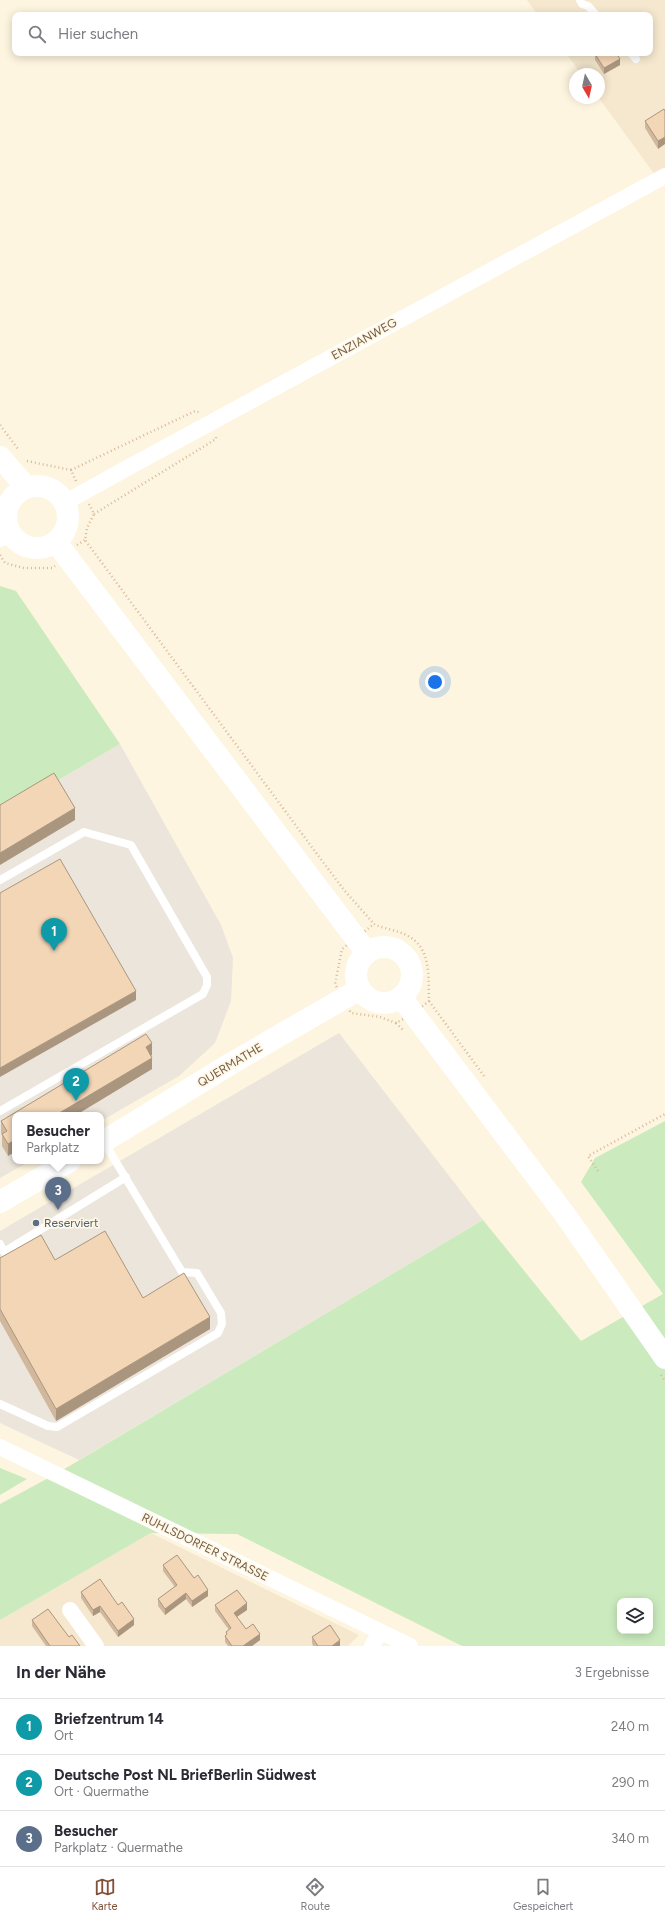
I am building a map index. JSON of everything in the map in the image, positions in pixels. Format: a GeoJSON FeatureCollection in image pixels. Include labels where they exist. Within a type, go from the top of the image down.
{"type":"FeatureCollection","features":[{"type":"Feature","properties":{"kind":"main road"},"geometry":{"type":"LineString","coordinates":[[61,549],[32,548],[5,536],[7,525],[6,516],[13,476],[45,486],[54,490],[61,496],[74,498],[61,549],[362,945],[376,949],[386,947],[395,950],[403,955],[409,962],[412,972],[412,981],[408,990],[408,1005],[566,1216],[665,1358]]}},
{"type":"Feature","properties":{"kind":"main road"},"geometry":{"type":"LineString","coordinates":[[362,945],[362,959],[357,970],[357,981],[351,993],[366,996],[374,1001],[383,1003],[393,1002],[408,1005]]}},
{"type":"Feature","properties":{"kind":"main road","name":"QUERMATHE"},"geometry":{"type":"LineString","coordinates":[[104,1141],[351,993]]}},
{"type":"Feature","properties":{"kind":"main road"},"geometry":{"type":"LineString","coordinates":[[0,1202],[65,1164]]}},
{"type":"Feature","properties":{"kind":"street","name":"ENZIANWEG"},"geometry":{"type":"LineString","coordinates":[[74,498],[665,176]]}},
{"type":"Feature","properties":{"kind":"street","name":"RUHLSDORFER STRASSE"},"geometry":{"type":"LineString","coordinates":[[0,1447],[410,1646]]}},
{"type":"Feature","properties":{"kind":"street"},"geometry":{"type":"LineString","coordinates":[[70,1610],[96,1646]]}},
{"type":"Feature","properties":{"kind":"street"},"geometry":{"type":"LineString","coordinates":[[372,1646],[380,1632]]}},
{"type":"Feature","properties":{"kind":"lane"},"geometry":{"type":"LineString","coordinates":[[580,0],[582,4],[588,6],[593,12]]}},
{"type":"Feature","properties":{"kind":"lane"},"geometry":{"type":"LineString","coordinates":[[0,880],[84,832],[131,845],[207,977],[207,985],[203,994],[0,1110]]}},
{"type":"Feature","properties":{"kind":"lane"},"geometry":{"type":"LineString","coordinates":[[0,1404],[48,1426],[57,1427],[218,1333],[222,1324],[221,1313],[197,1273],[182,1272],[126,1177],[104,1144]]}},
{"type":"Feature","properties":{"kind":"lane"},"geometry":{"type":"LineString","coordinates":[[0,1244],[2,1253],[126,1177]]}},
{"type":"Feature","properties":{"kind":"path"},"geometry":{"type":"LineString","coordinates":[[0,425],[13,476],[71,470],[195,411],[219,418],[216,439],[94,514],[87,528],[85,540],[344,890],[374,924],[406,935],[420,945],[428,963],[429,1001],[408,1005],[396,1023],[380,1017],[351,1013],[351,993],[335,984],[342,949],[362,945],[374,924]]}},
{"type":"Feature","properties":{"kind":"path"},"geometry":{"type":"LineString","coordinates":[[71,470],[74,498],[94,514]]}},
{"type":"Feature","properties":{"kind":"path"},"geometry":{"type":"LineString","coordinates":[[0,565],[5,563],[24,568],[52,568],[61,549],[76,546],[85,540]]}},
{"type":"Feature","properties":{"kind":"path"},"geometry":{"type":"LineString","coordinates":[[0,555],[5,563]]}},
{"type":"Feature","properties":{"kind":"path"},"geometry":{"type":"LineString","coordinates":[[598,1171],[588,1156],[665,1114]]}},
{"type":"Feature","properties":{"kind":"shaded area"},"geometry":{"type":"Polygon","coordinates":[[[527,0],[665,0],[665,176],[658,179],[603,104],[605,104],[605,68],[577,68],[568,56],[653,56],[653,12],[536,12],[527,0]]]}},
{"type":"Feature","properties":{"kind":"shaded area"},"geometry":{"type":"Polygon","coordinates":[[[120,744],[221,925],[233,958],[231,1001],[215,1043],[179,1076],[104,1119],[104,1112],[12,1112],[12,1164],[25,1164],[0,1178],[0,814],[120,744]]]}},
{"type":"Feature","properties":{"kind":"shaded area"},"geometry":{"type":"Polygon","coordinates":[[[339,1033],[483,1220],[79,1460],[0,1423],[0,1231],[339,1033]]]}},
{"type":"Feature","properties":{"kind":"shaded area"},"geometry":{"type":"Polygon","coordinates":[[[151,1533],[359,1635],[348,1646],[0,1646],[0,1620],[151,1533]]]}},
{"type":"Feature","properties":{"kind":"green space"},"geometry":{"type":"Polygon","coordinates":[[[0,586],[16,591],[120,744],[0,814],[0,586]]]}},
{"type":"Feature","properties":{"kind":"green space"},"geometry":{"type":"Polygon","coordinates":[[[665,1121],[665,1646],[462,1646],[237,1534],[151,1533],[0,1620],[0,1504],[56,1474],[483,1220],[581,1341],[663,1294],[581,1182],[595,1158],[665,1121]]]}},
{"type":"Feature","properties":{"kind":"green space"},"geometry":{"type":"Polygon","coordinates":[[[0,1468],[27,1479],[0,1495],[0,1468]]]}},
{"type":"Feature","properties":{"kind":"building"},"geometry":{"type":"Polygon","coordinates":[[[596,56],[618,56],[620,59],[604,68],[596,56]]]}},
{"type":"Feature","properties":{"kind":"building"},"geometry":{"type":"Polygon","coordinates":[[[664,109],[665,137],[658,141],[645,121],[664,109]]]}},
{"type":"Feature","properties":{"kind":"building"},"geometry":{"type":"Polygon","coordinates":[[[54,773],[75,808],[0,853],[0,805],[54,773]]]}},
{"type":"Feature","properties":{"kind":"building"},"geometry":{"type":"Polygon","coordinates":[[[60,859],[136,991],[0,1068],[0,893],[60,859]]]}},
{"type":"Feature","properties":{"kind":"building"},"geometry":{"type":"Polygon","coordinates":[[[146,1034],[152,1043],[146,1047],[152,1058],[61,1112],[16,1112],[146,1034]]]}},
{"type":"Feature","properties":{"kind":"building"},"geometry":{"type":"Polygon","coordinates":[[[12,1114],[12,1142],[8,1144],[2,1134],[7,1131],[1,1121],[12,1114]]]}},
{"type":"Feature","properties":{"kind":"building"},"geometry":{"type":"Polygon","coordinates":[[[105,1231],[143,1298],[184,1273],[210,1317],[56,1409],[0,1309],[0,1258],[41,1235],[55,1260],[105,1231]]]}},
{"type":"Feature","properties":{"kind":"building"},"geometry":{"type":"Polygon","coordinates":[[[177,1555],[194,1578],[198,1575],[208,1590],[192,1601],[186,1593],[165,1609],[158,1599],[177,1585],[163,1565],[177,1555]]]}},
{"type":"Feature","properties":{"kind":"building"},"geometry":{"type":"Polygon","coordinates":[[[100,1579],[118,1605],[122,1602],[134,1619],[118,1631],[100,1606],[93,1610],[81,1592],[100,1579]]]}},
{"type":"Feature","properties":{"kind":"building"},"geometry":{"type":"Polygon","coordinates":[[[237,1590],[247,1603],[234,1613],[246,1629],[253,1624],[260,1634],[243,1646],[232,1646],[225,1636],[227,1634],[226,1632],[231,1628],[215,1605],[237,1590]]]}},
{"type":"Feature","properties":{"kind":"building"},"geometry":{"type":"Polygon","coordinates":[[[48,1609],[69,1637],[72,1635],[80,1646],[50,1646],[32,1620],[48,1609]]]}},
{"type":"Feature","properties":{"kind":"building"},"geometry":{"type":"Polygon","coordinates":[[[330,1625],[340,1640],[332,1646],[318,1646],[312,1637],[330,1625]]]}},
{"type":"Feature","properties":{"kind":"place","name":"Briefzentrum 14"},"geometry":{"type":"Point","coordinates":[54,951]}},
{"type":"Feature","properties":{"kind":"place","name":"Deutsche Post NL BriefBerlin Südwest"},"geometry":{"type":"Point","coordinates":[76,1101]}},
{"type":"Feature","properties":{"kind":"place","name":"Besucher"},"geometry":{"type":"Point","coordinates":[58,1210]}},
{"type":"Feature","properties":{"kind":"place","name":"Reserviert"},"geometry":{"type":"Point","coordinates":[36,1223]}}]}
